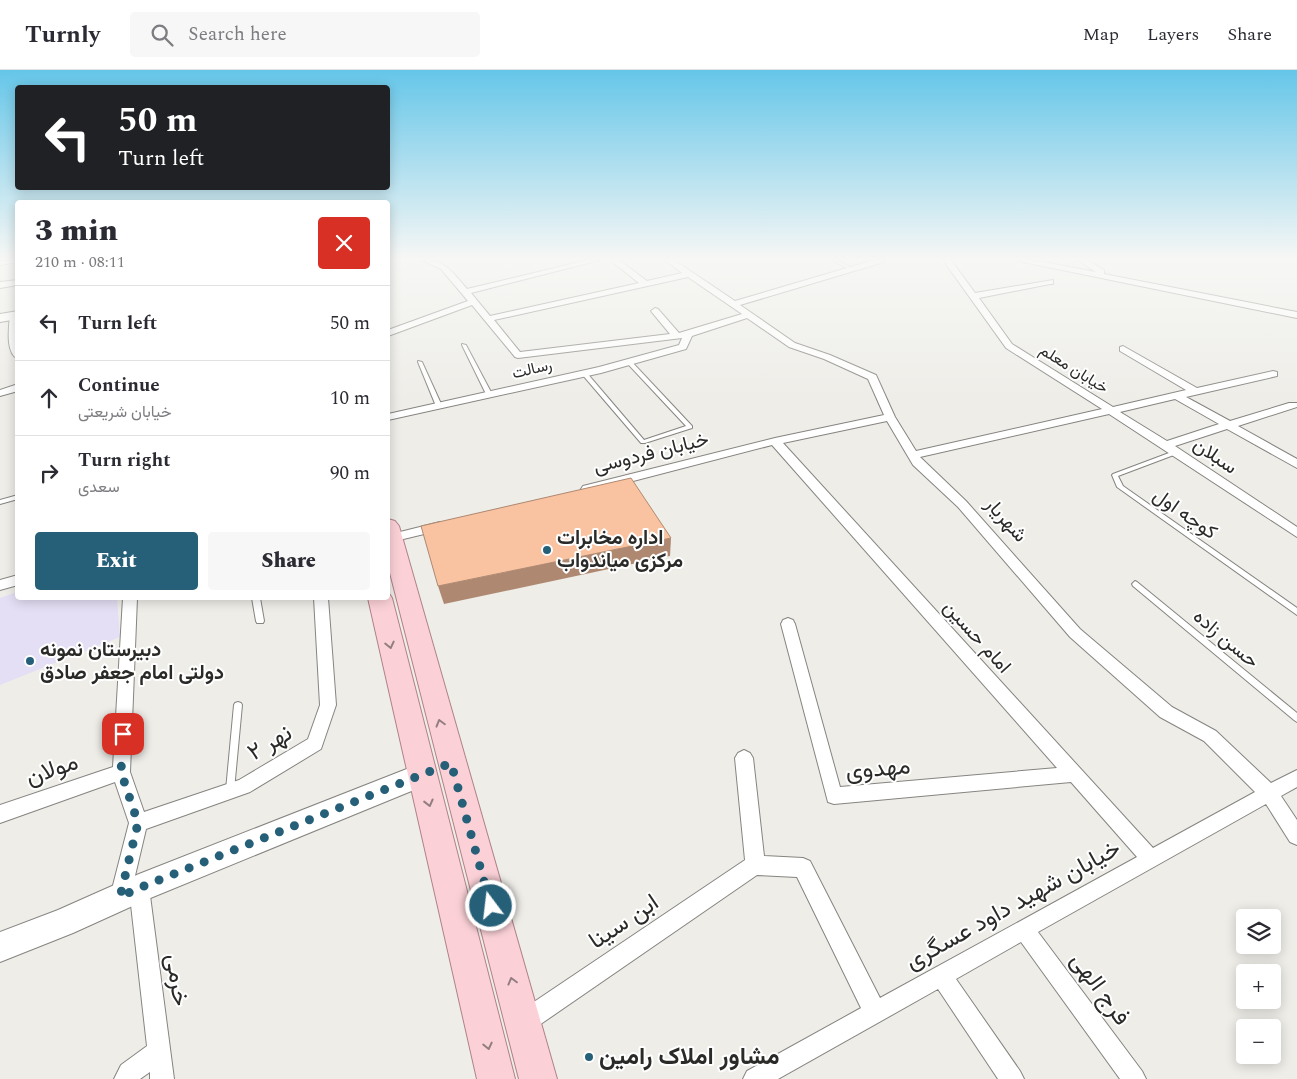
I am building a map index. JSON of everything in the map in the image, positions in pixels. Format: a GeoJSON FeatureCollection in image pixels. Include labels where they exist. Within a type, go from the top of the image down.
{"type":"FeatureCollection","features":[{"type":"Feature","properties":{"kind":"main road"},"geometry":{"type":"LineString","coordinates":[[0,318],[15,315]]}},
{"type":"Feature","properties":{"kind":"main road"},"geometry":{"type":"LineString","coordinates":[[390,536],[538,1079]]}},
{"type":"Feature","properties":{"kind":"main road"},"geometry":{"type":"LineString","coordinates":[[380,600],[496,1079]]}},
{"type":"Feature","properties":{"kind":"main road"},"geometry":{"type":"LineString","coordinates":[[0,947],[63,923],[129,893],[451,763]]}},
{"type":"Feature","properties":{"kind":"street"},"geometry":{"type":"LineString","coordinates":[[390,332],[459,307]]}},
{"type":"Feature","properties":{"kind":"street"},"geometry":{"type":"LineString","coordinates":[[477,307],[518,355],[677,336],[748,315]]}},
{"type":"Feature","properties":{"kind":"street"},"geometry":{"type":"LineString","coordinates":[[487,319],[541,307]]}},
{"type":"Feature","properties":{"kind":"street","name":"شهریار"},"geometry":{"type":"LineString","coordinates":[[735,307],[792,345],[827,357],[872,377],[890,417],[917,462],[962,504],[1075,633],[1166,712],[1210,736],[1269,793],[1297,836]]}},
{"type":"Feature","properties":{"kind":"street","name":"خیابان معلم"},"geometry":{"type":"LineString","coordinates":[[982,307],[1010,346],[1111,410]]}},
{"type":"Feature","properties":{"kind":"street"},"geometry":{"type":"LineString","coordinates":[[1256,307],[1297,315]]}},
{"type":"Feature","properties":{"kind":"street"},"geometry":{"type":"LineString","coordinates":[[656,311],[677,336]]}},
{"type":"Feature","properties":{"kind":"street"},"geometry":{"type":"LineString","coordinates":[[15,330],[15,347]]}},
{"type":"Feature","properties":{"kind":"street","name":"رسالت"},"geometry":{"type":"LineString","coordinates":[[390,417],[584,373],[683,348],[688,334]]}},
{"type":"Feature","properties":{"kind":"street"},"geometry":{"type":"LineString","coordinates":[[1123,348],[1195,391]]}},
{"type":"Feature","properties":{"kind":"street"},"geometry":{"type":"LineString","coordinates":[[914,455],[1273,374]]}},
{"type":"Feature","properties":{"kind":"street"},"geometry":{"type":"LineString","coordinates":[[0,393],[15,388]]}},
{"type":"Feature","properties":{"kind":"street"},"geometry":{"type":"LineString","coordinates":[[1177,396],[1297,464]]}},
{"type":"Feature","properties":{"kind":"street"},"geometry":{"type":"LineString","coordinates":[[1165,445],[1293,406]]}},
{"type":"Feature","properties":{"kind":"street","name":"سبلان"},"geometry":{"type":"LineString","coordinates":[[1111,410],[1297,533]]}},
{"type":"Feature","properties":{"kind":"street","name":"خیابان فردوسی"},"geometry":{"type":"LineString","coordinates":[[573,492],[774,441],[890,417]]}},
{"type":"Feature","properties":{"kind":"street","name":"امام حسین"},"geometry":{"type":"LineString","coordinates":[[774,441],[1150,859]]}},
{"type":"Feature","properties":{"kind":"street"},"geometry":{"type":"LineString","coordinates":[[390,532],[448,524]]}},
{"type":"Feature","properties":{"kind":"street"},"geometry":{"type":"LineString","coordinates":[[0,584],[15,581]]}},
{"type":"Feature","properties":{"kind":"street"},"geometry":{"type":"LineString","coordinates":[[129,893],[138,823],[121,772],[130,600]]}},
{"type":"Feature","properties":{"kind":"street","name":"نهر ۲"},"geometry":{"type":"LineString","coordinates":[[138,823],[244,786],[315,744],[328,705],[321,600]]}},
{"type":"Feature","properties":{"kind":"street","name":"مهدوی"},"geometry":{"type":"LineString","coordinates":[[788,624],[834,796],[1074,774]]}},
{"type":"Feature","properties":{"kind":"street"},"geometry":{"type":"LineString","coordinates":[[744,758],[755,865],[803,868],[875,1012]]}},
{"type":"Feature","properties":{"kind":"street","name":"مولان"},"geometry":{"type":"LineString","coordinates":[[0,814],[121,772]]}},
{"type":"Feature","properties":{"kind":"street","name":"خیابان شهید داود عسگری"},"geometry":{"type":"LineString","coordinates":[[755,1079],[1297,778]]}},
{"type":"Feature","properties":{"kind":"street","name":"ابن سینا"},"geometry":{"type":"LineString","coordinates":[[523,1023],[755,865]]}},
{"type":"Feature","properties":{"kind":"street","name":"خرمی"},"geometry":{"type":"LineString","coordinates":[[129,893],[160,1050],[162,1079]]}},
{"type":"Feature","properties":{"kind":"street","name":"فرج الهی"},"geometry":{"type":"LineString","coordinates":[[1024,930],[1134,1079]]}},
{"type":"Feature","properties":{"kind":"street"},"geometry":{"type":"LineString","coordinates":[[941,976],[1012,1079]]}},
{"type":"Feature","properties":{"kind":"street"},"geometry":{"type":"LineString","coordinates":[[126,1079],[128,1073],[160,1050]]}},
{"type":"Feature","properties":{"kind":"lane"},"geometry":{"type":"LineString","coordinates":[[464,345],[489,394]]}},
{"type":"Feature","properties":{"kind":"lane"},"geometry":{"type":"LineString","coordinates":[[420,362],[439,406]]}},
{"type":"Feature","properties":{"kind":"lane"},"geometry":{"type":"LineString","coordinates":[[584,373],[643,442],[690,427],[630,362]]}},
{"type":"Feature","properties":{"kind":"lane","name":"کوچه اول"},"geometry":{"type":"LineString","coordinates":[[1177,452],[1115,475],[1120,487],[1297,612]]}},
{"type":"Feature","properties":{"kind":"lane"},"geometry":{"type":"LineString","coordinates":[[0,502],[15,498]]}},
{"type":"Feature","properties":{"kind":"lane","name":"حسن زاده"},"geometry":{"type":"LineString","coordinates":[[1135,584],[1297,718]]}},
{"type":"Feature","properties":{"kind":"lane"},"geometry":{"type":"LineString","coordinates":[[256,600],[260,621]]}},
{"type":"Feature","properties":{"kind":"lane"},"geometry":{"type":"LineString","coordinates":[[230,791],[238,705]]}},
{"type":"Feature","properties":{"kind":"shaded area","name":"دبیرستان نمونه دولتی امام جعفر صادق"},"geometry":{"type":"Polygon","coordinates":[[[15,593],[15,600],[117,600],[120,637],[0,685],[0,598],[15,593]]]}},
{"type":"Feature","properties":{"kind":"building","name":"اداره مخابرات مرکزی میاندواب"},"geometry":{"type":"Polygon","coordinates":[[[631,478],[671,538],[438,586],[421,526],[631,478]]]}},
{"type":"Feature","properties":{"kind":"place","name":"اداره مخابرات مرکزی میاندواب"},"geometry":{"type":"Point","coordinates":[547,550]}},
{"type":"Feature","properties":{"kind":"place","name":"دبیرستان نمونه دولتی امام جعفر صادق"},"geometry":{"type":"Point","coordinates":[30,661]}},
{"type":"Feature","properties":{"kind":"place","name":"مشاور املاک رامین"},"geometry":{"type":"Point","coordinates":[589,1057]}},
{"type":"Feature","properties":{"kind":"route"},"geometry":{"type":"LineString","coordinates":[[123,734],[121,772],[138,823],[120,897],[451,763],[491,906]]}}]}
